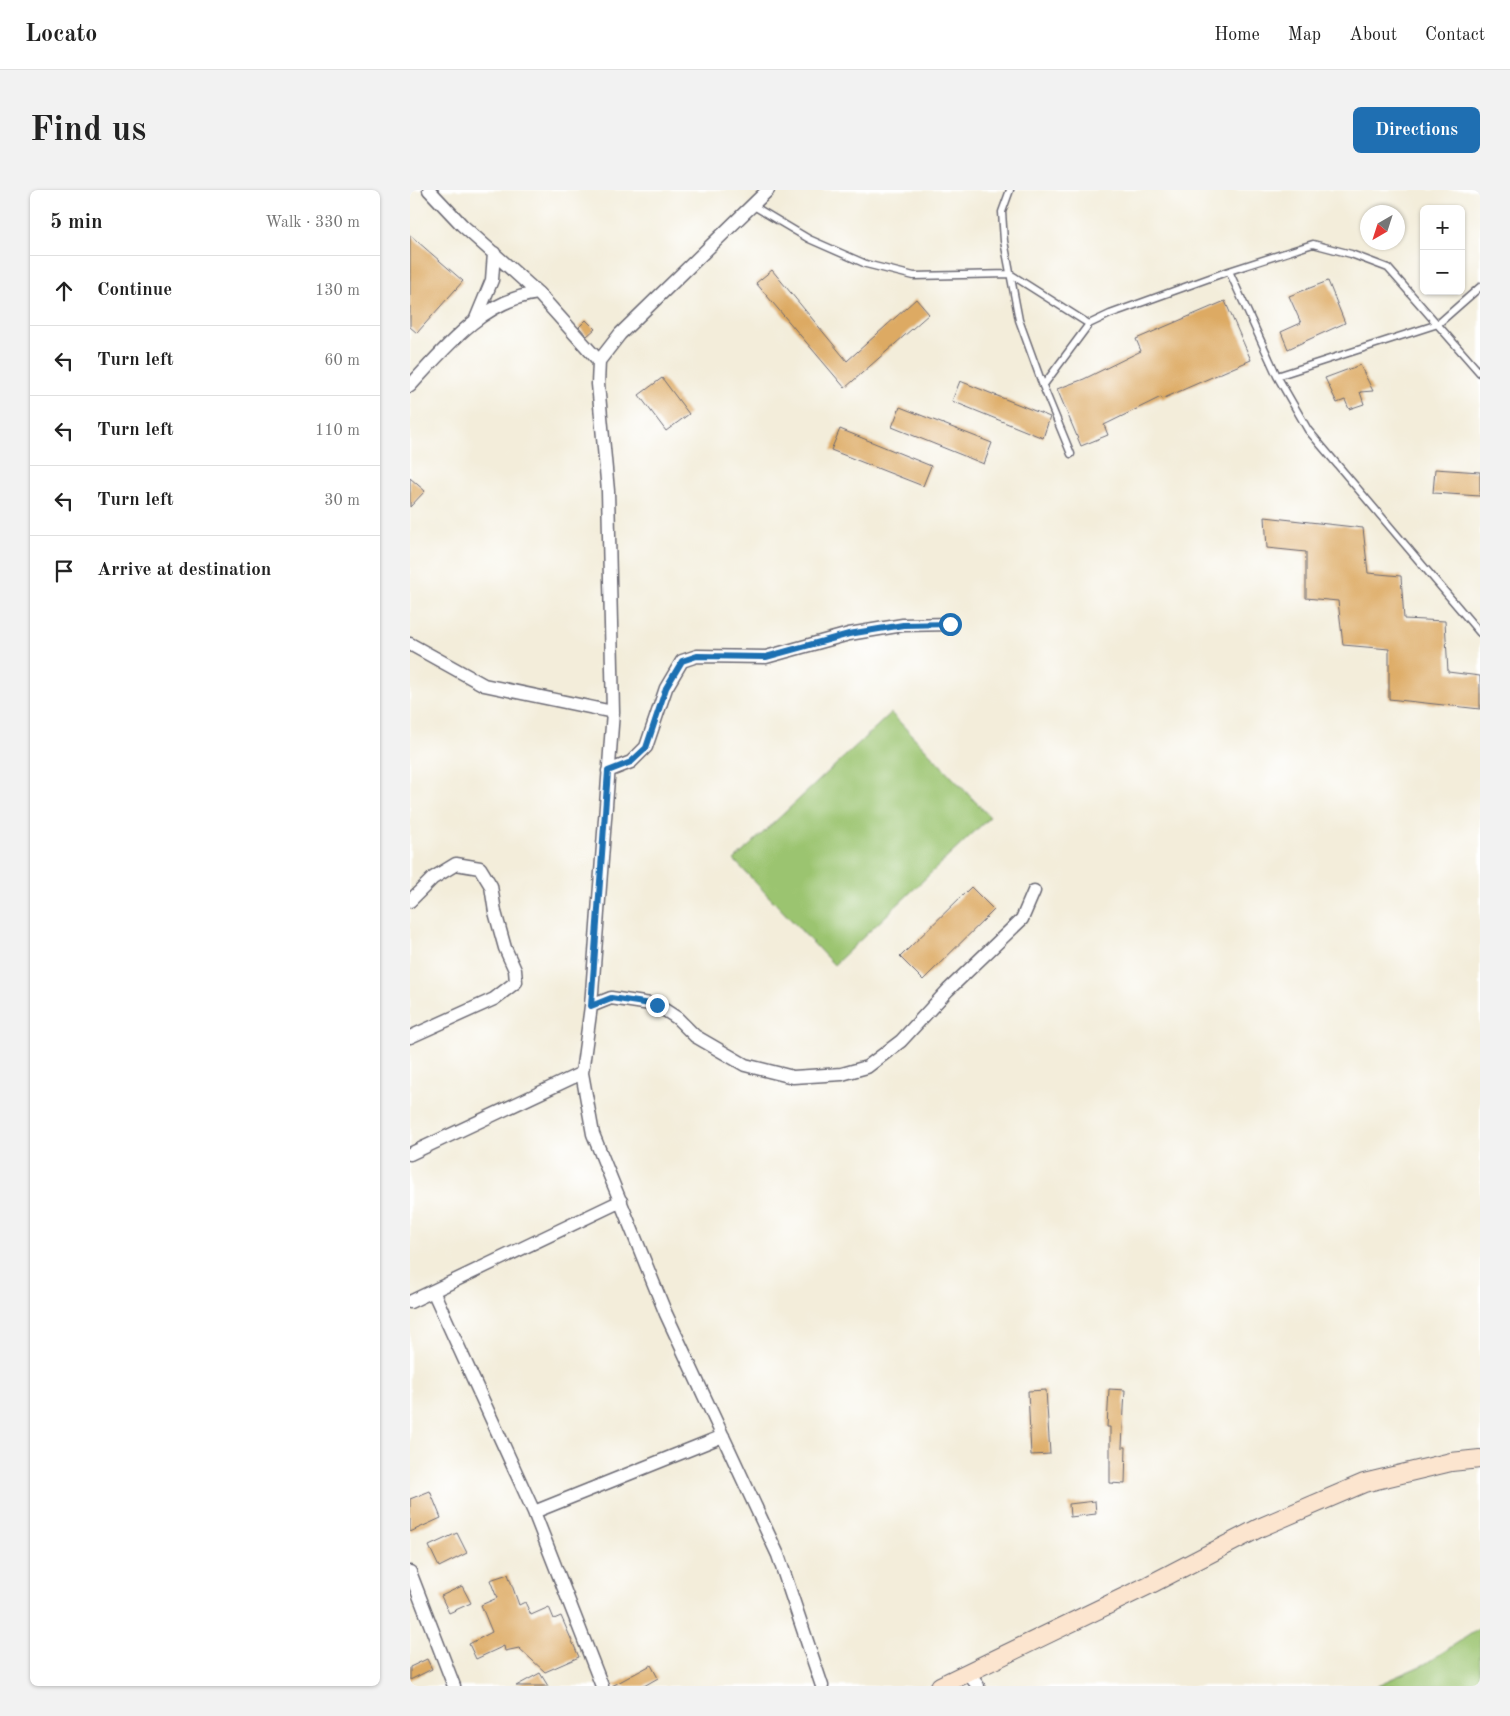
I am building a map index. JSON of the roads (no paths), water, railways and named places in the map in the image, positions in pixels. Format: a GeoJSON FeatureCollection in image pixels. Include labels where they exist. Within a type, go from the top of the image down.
{"type":"FeatureCollection","features":[{"type":"Feature","properties":{"kind":"street"},"geometry":{"type":"LineString","coordinates":[[429,190],[462,225],[538,293],[599,361]]}},
{"type":"Feature","properties":{"kind":"street"},"geometry":{"type":"LineString","coordinates":[[768,190],[620,334],[599,361],[598,384],[608,491],[613,712],[591,1006],[582,1073],[593,1134],[666,1314],[778,1555],[822,1686]]}},
{"type":"Feature","properties":{"kind":"street"},"geometry":{"type":"LineString","coordinates":[[475,321],[492,280],[494,253]]}},
{"type":"Feature","properties":{"kind":"street"},"geometry":{"type":"LineString","coordinates":[[410,386],[446,347],[475,321],[513,298],[538,293]]}},
{"type":"Feature","properties":{"kind":"street"},"geometry":{"type":"LineString","coordinates":[[608,771],[631,762],[646,748],[666,688],[682,661],[697,656],[766,657],[849,634],[903,625],[950,624]]}},
{"type":"Feature","properties":{"kind":"street"},"geometry":{"type":"LineString","coordinates":[[410,644],[484,684],[613,712]]}},
{"type":"Feature","properties":{"kind":"street"},"geometry":{"type":"LineString","coordinates":[[410,901],[433,878],[456,864],[480,868],[491,886],[495,912],[505,948],[515,970],[516,982],[494,999],[410,1038]]}},
{"type":"Feature","properties":{"kind":"street"},"geometry":{"type":"LineString","coordinates":[[591,1006],[611,998],[657,1005],[677,1018],[695,1036],[745,1065],[793,1076],[842,1074],[867,1067],[901,1041],[948,990],[1022,919],[1034,891]]}},
{"type":"Feature","properties":{"kind":"street"},"geometry":{"type":"LineString","coordinates":[[410,1154],[582,1073]]}},
{"type":"Feature","properties":{"kind":"street"},"geometry":{"type":"LineString","coordinates":[[410,1302],[621,1201]]}},
{"type":"Feature","properties":{"kind":"street"},"geometry":{"type":"LineString","coordinates":[[434,1291],[534,1512],[602,1686]]}},
{"type":"Feature","properties":{"kind":"street"},"geometry":{"type":"LineString","coordinates":[[534,1512],[723,1436]]}},
{"type":"Feature","properties":{"kind":"street"},"geometry":{"type":"LineString","coordinates":[[940,1686],[973,1679],[1260,1528],[1364,1483],[1451,1462],[1480,1459]]}},
{"type":"Feature","properties":{"kind":"street"},"geometry":{"type":"LineString","coordinates":[[410,1572],[454,1686]]}},
{"type":"Feature","properties":{"kind":"lane"},"geometry":{"type":"LineString","coordinates":[[1010,190],[1002,212],[1010,274],[1019,320],[1042,386],[1071,454]]}},
{"type":"Feature","properties":{"kind":"lane"},"geometry":{"type":"LineString","coordinates":[[752,205],[809,239],[866,264],[914,276],[1010,274],[1090,324]]}},
{"type":"Feature","properties":{"kind":"lane"},"geometry":{"type":"LineString","coordinates":[[1042,386],[1090,324],[1110,314],[1229,271],[1313,244],[1351,254],[1388,268],[1480,373]]}},
{"type":"Feature","properties":{"kind":"lane"},"geometry":{"type":"LineString","coordinates":[[1229,271],[1277,376],[1308,430],[1480,633]]}},
{"type":"Feature","properties":{"kind":"lane"},"geometry":{"type":"LineString","coordinates":[[1277,376],[1438,324],[1480,287]]}}]}
